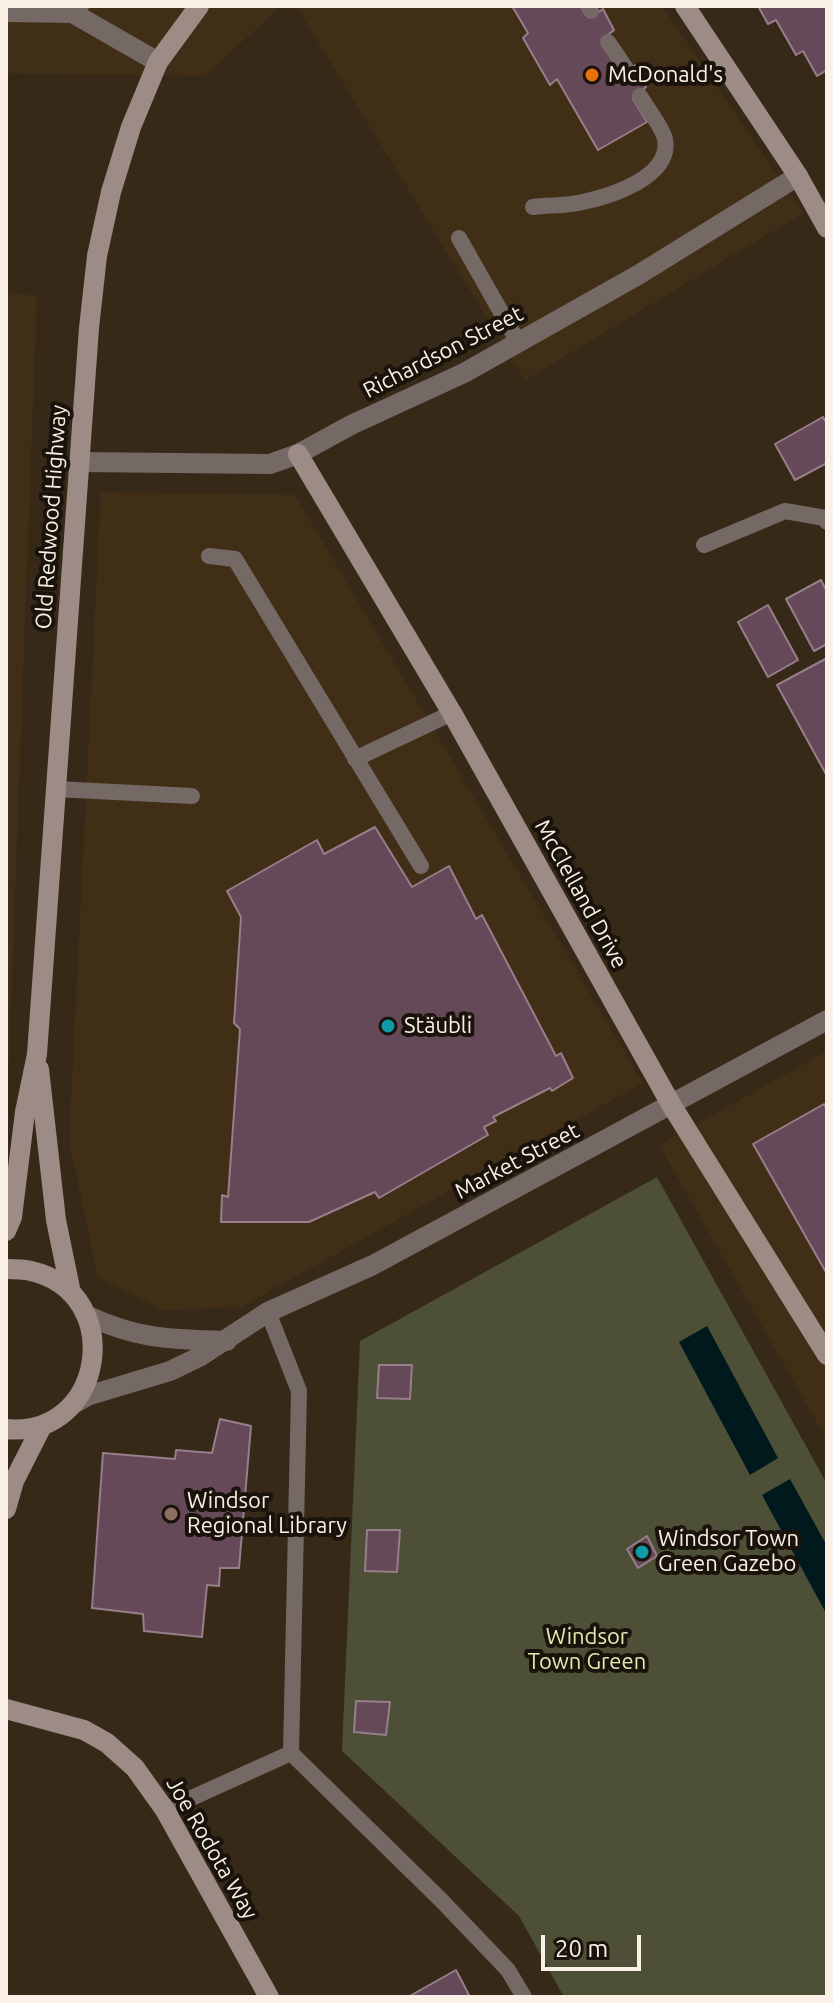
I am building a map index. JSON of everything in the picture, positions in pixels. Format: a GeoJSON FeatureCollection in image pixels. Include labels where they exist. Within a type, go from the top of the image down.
{"type":"FeatureCollection","features":[{"type":"Feature","properties":{"kind":"main road","name":"Old Redwood Highway"},"geometry":{"type":"LineString","coordinates":[[6,1231],[12,1217],[25,1112],[37,1054],[89,328],[97,256],[111,192],[131,127],[158,62],[199,6]]}},
{"type":"Feature","properties":{"kind":"main road"},"geometry":{"type":"LineString","coordinates":[[685,6],[798,176],[827,228]]}},
{"type":"Feature","properties":{"kind":"main road","name":"McClelland Drive"},"geometry":{"type":"LineString","coordinates":[[298,454],[452,713],[672,1106],[827,1355]]}},
{"type":"Feature","properties":{"kind":"main road","name":"Old Redwood Highway"},"geometry":{"type":"LineString","coordinates":[[37,1054],[56,1220],[71,1293]]}},
{"type":"Feature","properties":{"kind":"main road"},"geometry":{"type":"LineString","coordinates":[[6,1269],[30,1270],[52,1278],[71,1293],[86,1315],[93,1337],[93,1361],[87,1383],[75,1403],[42,1426],[6,1429]]}},
{"type":"Feature","properties":{"kind":"main road"},"geometry":{"type":"LineString","coordinates":[[6,1509],[14,1481],[42,1426]]}},
{"type":"Feature","properties":{"kind":"main road","name":"Joe Rodota Way"},"geometry":{"type":"LineString","coordinates":[[6,1709],[84,1730],[107,1743],[135,1768],[165,1810],[269,1997]]}},
{"type":"Feature","properties":{"kind":"street"},"geometry":{"type":"LineString","coordinates":[[77,10],[158,62]]}},
{"type":"Feature","properties":{"kind":"street","name":"Richardson Street"},"geometry":{"type":"LineString","coordinates":[[79,462],[270,464],[298,454],[351,425],[464,373],[638,275],[798,176]]}},
{"type":"Feature","properties":{"kind":"street","name":"Market Street"},"geometry":{"type":"LineString","coordinates":[[75,1403],[87,1396],[170,1371],[227,1341],[268,1312],[373,1265],[827,1020]]}},
{"type":"Feature","properties":{"kind":"street"},"geometry":{"type":"LineString","coordinates":[[86,1315],[118,1330],[144,1336],[227,1341]]}},
{"type":"Feature","properties":{"kind":"lane"},"geometry":{"type":"LineString","coordinates":[[6,14],[77,10]]}},
{"type":"Feature","properties":{"kind":"lane"},"geometry":{"type":"LineString","coordinates":[[608,42],[625,67]]}},
{"type":"Feature","properties":{"kind":"lane"},"geometry":{"type":"LineString","coordinates":[[533,207],[582,203],[632,186],[650,175],[662,162],[665,139],[640,96]]}},
{"type":"Feature","properties":{"kind":"lane"},"geometry":{"type":"LineString","coordinates":[[459,238],[518,342]]}},
{"type":"Feature","properties":{"kind":"lane"},"geometry":{"type":"LineString","coordinates":[[704,545],[785,511],[825,518],[827,522]]}},
{"type":"Feature","properties":{"kind":"lane"},"geometry":{"type":"LineString","coordinates":[[209,556],[235,559],[421,866]]}},
{"type":"Feature","properties":{"kind":"lane"},"geometry":{"type":"LineString","coordinates":[[355,759],[452,713]]}},
{"type":"Feature","properties":{"kind":"lane"},"geometry":{"type":"LineString","coordinates":[[56,789],[192,796]]}},
{"type":"Feature","properties":{"kind":"lane"},"geometry":{"type":"LineString","coordinates":[[268,1312],[299,1391],[291,1753],[489,1950],[508,1970],[524,1997]]}},
{"type":"Feature","properties":{"kind":"lane"},"geometry":{"type":"LineString","coordinates":[[165,1810],[291,1753]]}},
{"type":"Feature","properties":{"kind":"shaded area"},"geometry":{"type":"Polygon","coordinates":[[[6,6],[281,6],[205,76],[6,73],[6,6]]]}},
{"type":"Feature","properties":{"kind":"shaded area"},"geometry":{"type":"Polygon","coordinates":[[[296,6],[662,6],[803,213],[525,380],[296,6]]]}},
{"type":"Feature","properties":{"kind":"shaded area"},"geometry":{"type":"Polygon","coordinates":[[[6,292],[37,296],[6,1140],[6,292]]]}},
{"type":"Feature","properties":{"kind":"shaded area"},"geometry":{"type":"Polygon","coordinates":[[[101,492],[295,495],[643,1083],[241,1307],[164,1310],[98,1277],[69,1141],[101,492]]]}},
{"type":"Feature","properties":{"kind":"shaded area"},"geometry":{"type":"Polygon","coordinates":[[[827,1051],[827,1440],[659,1145],[827,1051]]]}},
{"type":"Feature","properties":{"kind":"green space","name":"Windsor Town Green"},"geometry":{"type":"Polygon","coordinates":[[[657,1177],[827,1484],[827,1997],[564,1997],[519,1916],[342,1751],[360,1341],[657,1177]]]}},
{"type":"Feature","properties":{"kind":"water"},"geometry":{"type":"Polygon","coordinates":[[[707,1326],[778,1458],[750,1475],[679,1342],[707,1326]]]}},
{"type":"Feature","properties":{"kind":"water"},"geometry":{"type":"Polygon","coordinates":[[[790,1479],[827,1546],[827,1615],[762,1495],[790,1479]]]}},
{"type":"Feature","properties":{"kind":"building","name":"McDonald's"},"geometry":{"type":"Polygon","coordinates":[[[512,6],[584,6],[597,13],[603,9],[614,30],[608,35],[630,68],[636,65],[646,87],[633,99],[647,122],[598,150],[557,79],[550,85],[523,38],[528,33],[512,6]]]}},
{"type":"Feature","properties":{"kind":"building"},"geometry":{"type":"Polygon","coordinates":[[[758,6],[827,6],[827,70],[817,76],[803,51],[796,55],[776,20],[768,24],[758,6]]]}},
{"type":"Feature","properties":{"kind":"building"},"geometry":{"type":"Polygon","coordinates":[[[823,417],[827,424],[827,463],[795,480],[775,444],[823,417]]]}},
{"type":"Feature","properties":{"kind":"building"},"geometry":{"type":"Polygon","coordinates":[[[821,580],[827,592],[827,644],[814,651],[786,599],[821,580]]]}},
{"type":"Feature","properties":{"kind":"building"},"geometry":{"type":"Polygon","coordinates":[[[768,605],[798,660],[768,677],[738,622],[768,605]]]}},
{"type":"Feature","properties":{"kind":"building"},"geometry":{"type":"Polygon","coordinates":[[[827,658],[827,776],[777,685],[827,658]]]}},
{"type":"Feature","properties":{"kind":"building","name":"Stäubli"},"geometry":{"type":"Polygon","coordinates":[[[375,827],[412,887],[449,866],[476,919],[482,915],[556,1056],[561,1053],[573,1078],[552,1091],[550,1088],[493,1117],[496,1121],[484,1127],[488,1135],[379,1198],[375,1192],[309,1222],[221,1222],[222,1195],[228,1197],[240,1029],[234,1023],[241,917],[227,891],[317,840],[324,854],[375,827]]]}},
{"type":"Feature","properties":{"kind":"building"},"geometry":{"type":"Polygon","coordinates":[[[824,1104],[827,1110],[827,1274],[753,1144],[824,1104]]]}},
{"type":"Feature","properties":{"kind":"building"},"geometry":{"type":"Polygon","coordinates":[[[379,1365],[412,1365],[410,1399],[377,1398],[379,1365]]]}},
{"type":"Feature","properties":{"kind":"building","name":"Windsor Regional Library"},"geometry":{"type":"Polygon","coordinates":[[[220,1419],[251,1426],[239,1568],[220,1568],[219,1586],[207,1585],[202,1637],[144,1631],[143,1614],[92,1608],[103,1453],[175,1459],[176,1450],[212,1453],[220,1419]]]}},
{"type":"Feature","properties":{"kind":"building"},"geometry":{"type":"Polygon","coordinates":[[[367,1530],[400,1530],[397,1572],[365,1571],[367,1530]]]}},
{"type":"Feature","properties":{"kind":"building","name":"Windsor Town Green Gazebo"},"geometry":{"type":"Polygon","coordinates":[[[647,1536],[657,1556],[638,1568],[627,1549],[647,1536]]]}},
{"type":"Feature","properties":{"kind":"building"},"geometry":{"type":"Polygon","coordinates":[[[356,1701],[390,1702],[386,1735],[354,1732],[356,1701]]]}},
{"type":"Feature","properties":{"kind":"building"},"geometry":{"type":"Polygon","coordinates":[[[456,1970],[470,1997],[408,1997],[456,1970]]]}},
{"type":"Feature","properties":{"kind":"place","name":"McDonald's"},"geometry":{"type":"Point","coordinates":[592,75]}},
{"type":"Feature","properties":{"kind":"place","name":"Stäubli"},"geometry":{"type":"Point","coordinates":[388,1026]}},
{"type":"Feature","properties":{"kind":"place","name":"Windsor Regional Library"},"geometry":{"type":"Point","coordinates":[171,1514]}},
{"type":"Feature","properties":{"kind":"place","name":"Windsor Town Green Gazebo"},"geometry":{"type":"Point","coordinates":[642,1552]}}]}
